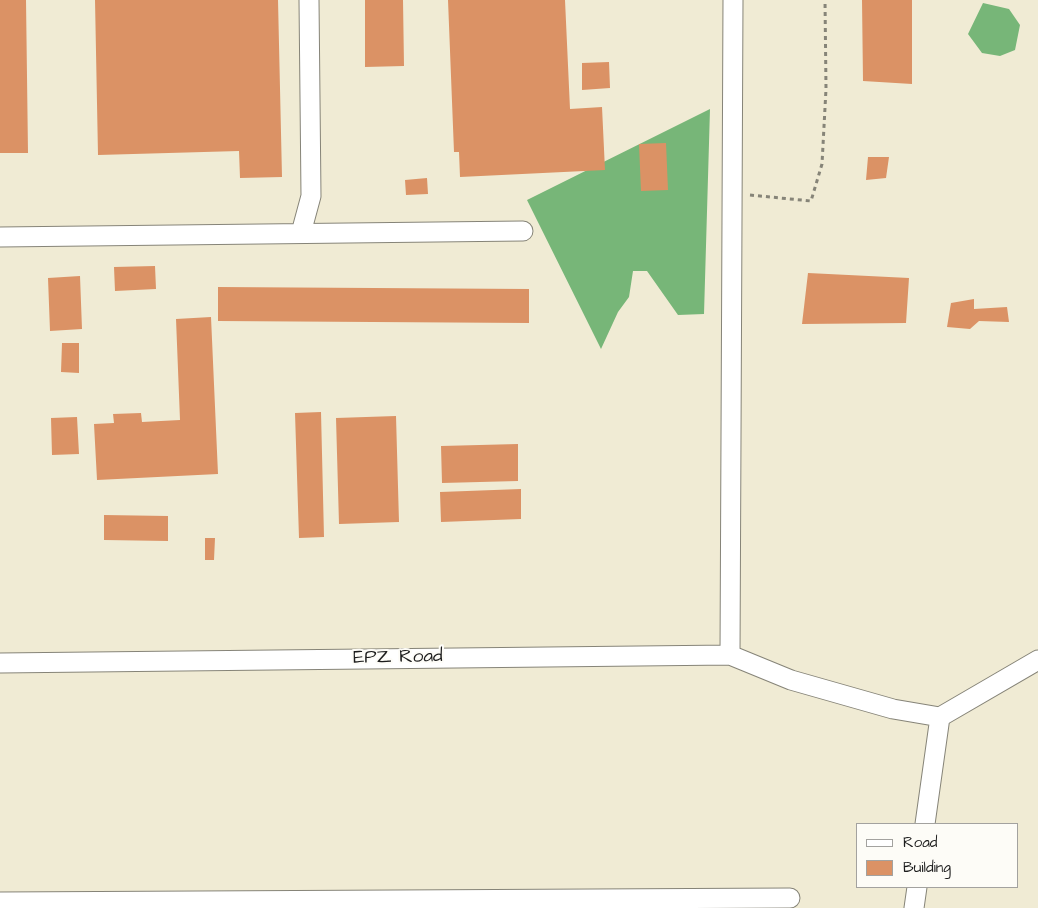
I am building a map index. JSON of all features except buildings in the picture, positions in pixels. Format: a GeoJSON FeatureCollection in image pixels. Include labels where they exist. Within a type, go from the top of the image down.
{"type":"FeatureCollection","features":[{"type":"Feature","properties":{"kind":"street"},"geometry":{"type":"LineString","coordinates":[[301,233],[312,196],[309,0]]}},
{"type":"Feature","properties":{"kind":"street"},"geometry":{"type":"LineString","coordinates":[[730,655],[733,0]]}},
{"type":"Feature","properties":{"kind":"street"},"geometry":{"type":"LineString","coordinates":[[0,237],[524,231]]}},
{"type":"Feature","properties":{"kind":"street","name":"EPZ Road"},"geometry":{"type":"LineString","coordinates":[[0,663],[730,655],[791,680],[893,709],[940,717]]}},
{"type":"Feature","properties":{"kind":"street"},"geometry":{"type":"LineString","coordinates":[[926,823],[940,717],[1038,660]]}},
{"type":"Feature","properties":{"kind":"street"},"geometry":{"type":"LineString","coordinates":[[914,908],[917,888]]}},
{"type":"Feature","properties":{"kind":"street"},"geometry":{"type":"LineString","coordinates":[[0,902],[790,898]]}},
{"type":"Feature","properties":{"kind":"path"},"geometry":{"type":"LineString","coordinates":[[732,194],[811,201],[822,164],[826,89],[825,0]]}},
{"type":"Feature","properties":{"kind":"green space"},"geometry":{"type":"Polygon","coordinates":[[[983,3],[1009,9],[1020,25],[1015,50],[1000,56],[982,53],[968,34],[983,3]]]}},
{"type":"Feature","properties":{"kind":"green space"},"geometry":{"type":"Polygon","coordinates":[[[710,109],[704,314],[678,315],[647,271],[633,271],[629,297],[618,312],[601,349],[527,200],[710,109]]]}}]}
